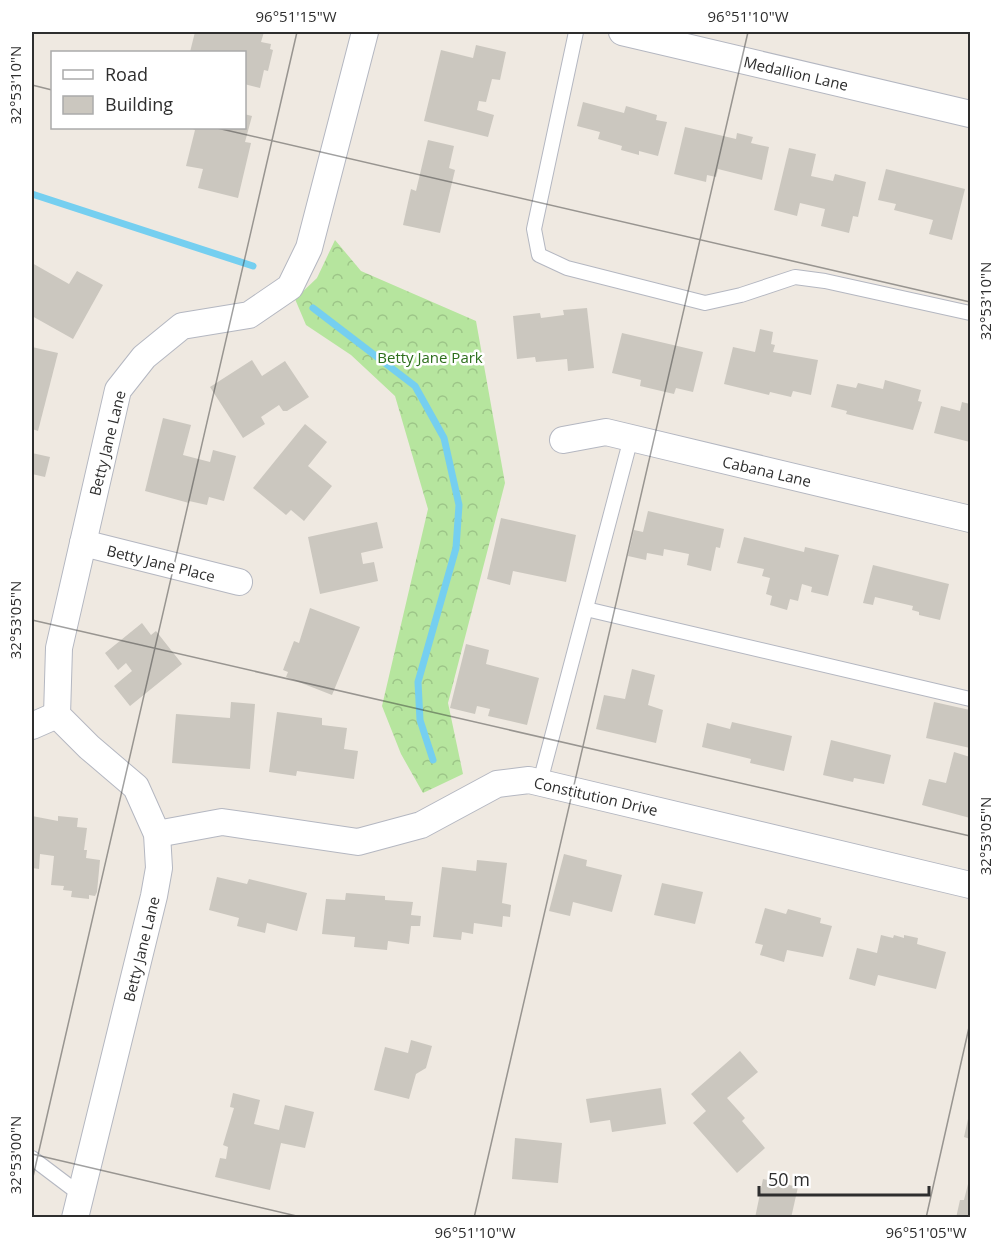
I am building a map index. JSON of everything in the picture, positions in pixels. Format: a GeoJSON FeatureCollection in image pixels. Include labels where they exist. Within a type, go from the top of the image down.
{"type":"FeatureCollection","features":[{"type":"Feature","properties":{"kind":"street","name":"Betty Jane Lane"},"geometry":{"type":"LineString","coordinates":[[78,1206],[159,868],[157,834],[136,787],[89,747],[57,715],[59,648],[118,390],[144,357],[182,326],[249,315],[290,287],[309,248],[365,32]]}},
{"type":"Feature","properties":{"kind":"street","name":"Medallion Lane"},"geometry":{"type":"LineString","coordinates":[[622,32],[970,114]]}},
{"type":"Feature","properties":{"kind":"street","name":"Cabana Lane"},"geometry":{"type":"LineString","coordinates":[[563,440],[606,432],[970,519]]}},
{"type":"Feature","properties":{"kind":"street","name":"Betty Jane Place"},"geometry":{"type":"LineString","coordinates":[[83,543],[239,582]]}},
{"type":"Feature","properties":{"kind":"street"},"geometry":{"type":"LineString","coordinates":[[32,726],[57,715]]}},
{"type":"Feature","properties":{"kind":"street","name":"Constitution Drive"},"geometry":{"type":"LineString","coordinates":[[157,834],[222,822],[358,842],[421,825],[497,784],[529,780],[970,885]]}},
{"type":"Feature","properties":{"kind":"lane"},"geometry":{"type":"LineString","coordinates":[[576,32],[534,229],[539,255],[567,268],[705,303],[741,295],[795,277],[825,281],[970,313]]}},
{"type":"Feature","properties":{"kind":"lane"},"geometry":{"type":"LineString","coordinates":[[540,782],[631,438]]}},
{"type":"Feature","properties":{"kind":"lane"},"geometry":{"type":"LineString","coordinates":[[586,609],[970,699]]}},
{"type":"Feature","properties":{"kind":"lane"},"geometry":{"type":"LineString","coordinates":[[32,1158],[78,1206]]}},
{"type":"Feature","properties":{"kind":"green space","name":"Betty Jane Park"},"geometry":{"type":"Polygon","coordinates":[[[335,240],[361,271],[476,321],[505,483],[448,703],[463,774],[423,793],[401,754],[382,706],[428,509],[395,396],[351,355],[306,325],[295,299],[317,278],[335,240]]]}},
{"type":"Feature","properties":{"kind":"building"},"geometry":{"type":"Polygon","coordinates":[[[195,32],[264,32],[261,42],[271,44],[270,49],[273,50],[268,71],[264,70],[260,88],[246,84],[246,51],[190,51],[195,32]]]}},
{"type":"Feature","properties":{"kind":"building"},"geometry":{"type":"Polygon","coordinates":[[[476,45],[506,52],[500,80],[492,79],[486,102],[479,101],[477,110],[494,115],[488,137],[424,121],[441,50],[473,58],[476,45]]]}},
{"type":"Feature","properties":{"kind":"building"},"geometry":{"type":"Polygon","coordinates":[[[583,102],[624,113],[626,106],[657,115],[656,120],[667,122],[658,156],[639,151],[639,155],[621,150],[622,146],[598,139],[600,132],[577,126],[583,102]]]}},
{"type":"Feature","properties":{"kind":"building"},"geometry":{"type":"Polygon","coordinates":[[[246,114],[252,116],[245,142],[251,143],[238,198],[198,188],[203,169],[186,166],[195,130],[192,129],[246,129],[246,114]]]}},
{"type":"Feature","properties":{"kind":"building"},"geometry":{"type":"Polygon","coordinates":[[[685,127],[736,139],[737,133],[753,137],[751,143],[769,147],[762,180],[718,169],[716,177],[707,175],[706,182],[674,174],[685,127]]]}},
{"type":"Feature","properties":{"kind":"building"},"geometry":{"type":"Polygon","coordinates":[[[428,140],[454,146],[449,168],[455,170],[440,233],[403,225],[411,189],[416,191],[428,140]]]}},
{"type":"Feature","properties":{"kind":"building"},"geometry":{"type":"Polygon","coordinates":[[[789,148],[816,154],[811,176],[833,181],[835,174],[866,182],[858,217],[853,216],[849,233],[821,226],[825,209],[800,203],[797,216],[774,210],[789,148]]]}},
{"type":"Feature","properties":{"kind":"building"},"geometry":{"type":"Polygon","coordinates":[[[886,169],[965,189],[952,240],[929,234],[933,220],[894,210],[896,204],[878,200],[886,169]]]}},
{"type":"Feature","properties":{"kind":"building"},"geometry":{"type":"Polygon","coordinates":[[[32,263],[69,284],[77,271],[103,285],[73,339],[32,316],[32,263]]]}},
{"type":"Feature","properties":{"kind":"building"},"geometry":{"type":"Polygon","coordinates":[[[587,308],[594,368],[568,371],[567,359],[536,362],[535,357],[517,359],[513,316],[540,313],[541,318],[564,315],[563,310],[587,308]]]}},
{"type":"Feature","properties":{"kind":"building"},"geometry":{"type":"Polygon","coordinates":[[[760,329],[773,332],[771,344],[775,345],[773,352],[818,360],[811,395],[793,391],[791,397],[770,392],[769,395],[724,384],[733,347],[755,352],[760,329]]]}},
{"type":"Feature","properties":{"kind":"building"},"geometry":{"type":"Polygon","coordinates":[[[622,333],[703,352],[693,392],[676,388],[674,394],[640,386],[641,380],[612,373],[622,333]]]}},
{"type":"Feature","properties":{"kind":"building"},"geometry":{"type":"Polygon","coordinates":[[[32,347],[58,353],[38,431],[32,429],[32,347]]]}},
{"type":"Feature","properties":{"kind":"building"},"geometry":{"type":"Polygon","coordinates":[[[252,360],[262,376],[285,361],[309,397],[287,411],[283,411],[279,405],[261,417],[265,424],[243,438],[210,387],[252,360]]]}},
{"type":"Feature","properties":{"kind":"building"},"geometry":{"type":"Polygon","coordinates":[[[885,380],[921,390],[918,401],[922,402],[913,430],[846,414],[847,411],[831,407],[837,384],[856,388],[858,383],[883,389],[885,380]]]}},
{"type":"Feature","properties":{"kind":"building"},"geometry":{"type":"Polygon","coordinates":[[[962,402],[970,404],[970,442],[934,433],[941,406],[960,411],[962,402]]]}},
{"type":"Feature","properties":{"kind":"building"},"geometry":{"type":"Polygon","coordinates":[[[163,418],[191,425],[183,455],[210,462],[213,450],[236,456],[224,501],[209,497],[207,505],[189,501],[189,503],[145,491],[163,418]]]}},
{"type":"Feature","properties":{"kind":"building"},"geometry":{"type":"Polygon","coordinates":[[[305,424],[327,442],[308,466],[332,486],[304,521],[291,510],[286,515],[253,488],[305,424]]]}},
{"type":"Feature","properties":{"kind":"building"},"geometry":{"type":"Polygon","coordinates":[[[32,453],[50,457],[45,477],[32,474],[32,453]]]}},
{"type":"Feature","properties":{"kind":"building"},"geometry":{"type":"Polygon","coordinates":[[[648,511],[724,529],[720,548],[716,547],[711,571],[687,565],[689,554],[664,549],[663,556],[647,553],[646,560],[628,556],[634,530],[643,532],[648,511]]]}},
{"type":"Feature","properties":{"kind":"building"},"geometry":{"type":"Polygon","coordinates":[[[501,518],[576,535],[566,582],[513,571],[510,585],[487,579],[501,518]]]}},
{"type":"Feature","properties":{"kind":"building"},"geometry":{"type":"Polygon","coordinates":[[[377,522],[383,548],[361,553],[363,564],[374,562],[378,581],[320,594],[308,537],[377,522]]]}},
{"type":"Feature","properties":{"kind":"building"},"geometry":{"type":"Polygon","coordinates":[[[744,537],[804,552],[805,547],[839,555],[828,596],[811,592],[812,587],[802,584],[798,601],[790,599],[787,610],[770,605],[772,596],[766,594],[770,578],[762,576],[764,569],[737,563],[744,537]]]}},
{"type":"Feature","properties":{"kind":"building"},"geometry":{"type":"Polygon","coordinates":[[[873,565],[949,584],[940,620],[919,615],[919,612],[912,610],[913,606],[875,597],[873,605],[863,603],[873,565]]]}},
{"type":"Feature","properties":{"kind":"building"},"geometry":{"type":"Polygon","coordinates":[[[310,608],[360,627],[332,695],[286,677],[288,672],[283,670],[294,641],[299,643],[310,608]]]}},
{"type":"Feature","properties":{"kind":"building"},"geometry":{"type":"Polygon","coordinates":[[[142,623],[151,635],[156,631],[182,664],[130,706],[114,686],[132,671],[126,663],[118,670],[105,653],[142,623]]]}},
{"type":"Feature","properties":{"kind":"building"},"geometry":{"type":"Polygon","coordinates":[[[466,644],[489,650],[486,664],[539,678],[527,725],[488,716],[490,709],[477,706],[475,714],[450,708],[466,644]]]}},
{"type":"Feature","properties":{"kind":"building"},"geometry":{"type":"Polygon","coordinates":[[[632,669],[655,675],[648,705],[663,710],[656,743],[596,729],[604,695],[625,699],[632,669]]]}},
{"type":"Feature","properties":{"kind":"building"},"geometry":{"type":"Polygon","coordinates":[[[231,702],[255,704],[250,769],[172,763],[176,714],[230,718],[231,702]]]}},
{"type":"Feature","properties":{"kind":"building"},"geometry":{"type":"Polygon","coordinates":[[[934,702],[970,710],[970,748],[926,738],[934,702]]]}},
{"type":"Feature","properties":{"kind":"building"},"geometry":{"type":"Polygon","coordinates":[[[277,712],[322,718],[322,725],[347,728],[344,749],[358,751],[354,779],[297,771],[296,776],[269,772],[277,712]]]}},
{"type":"Feature","properties":{"kind":"building"},"geometry":{"type":"Polygon","coordinates":[[[732,722],[792,736],[784,771],[750,763],[751,759],[702,747],[707,723],[730,729],[732,722]]]}},
{"type":"Feature","properties":{"kind":"building"},"geometry":{"type":"Polygon","coordinates":[[[831,740],[891,755],[884,784],[854,778],[853,782],[823,775],[831,740]]]}},
{"type":"Feature","properties":{"kind":"building"},"geometry":{"type":"Polygon","coordinates":[[[954,752],[970,757],[970,818],[922,805],[929,779],[946,783],[954,752]]]}},
{"type":"Feature","properties":{"kind":"building"},"geometry":{"type":"Polygon","coordinates":[[[32,816],[58,821],[58,816],[78,818],[77,827],[87,828],[84,850],[87,850],[86,858],[100,860],[95,896],[89,895],[89,899],[71,897],[72,891],[63,890],[64,886],[51,885],[54,856],[40,854],[39,869],[32,868],[32,816]]]}},
{"type":"Feature","properties":{"kind":"building"},"geometry":{"type":"Polygon","coordinates":[[[564,854],[587,860],[586,866],[622,875],[612,912],[573,902],[570,916],[549,911],[564,854]]]}},
{"type":"Feature","properties":{"kind":"building"},"geometry":{"type":"Polygon","coordinates":[[[477,860],[507,863],[502,903],[511,905],[510,917],[503,916],[502,927],[474,923],[473,934],[462,932],[461,940],[433,937],[442,867],[476,871],[477,860]]]}},
{"type":"Feature","properties":{"kind":"building"},"geometry":{"type":"Polygon","coordinates":[[[217,877],[247,884],[249,879],[307,893],[297,931],[267,923],[265,933],[237,926],[239,918],[209,910],[217,877]]]}},
{"type":"Feature","properties":{"kind":"building"},"geometry":{"type":"Polygon","coordinates":[[[662,883],[703,892],[695,924],[654,915],[662,883]]]}},
{"type":"Feature","properties":{"kind":"building"},"geometry":{"type":"Polygon","coordinates":[[[346,893],[385,896],[385,900],[413,902],[411,915],[421,916],[420,926],[411,926],[409,944],[388,941],[387,950],[354,947],[355,937],[322,934],[326,899],[345,900],[346,893]]]}},
{"type":"Feature","properties":{"kind":"building"},"geometry":{"type":"Polygon","coordinates":[[[765,908],[786,914],[788,909],[821,918],[820,923],[832,926],[823,957],[787,950],[784,962],[760,955],[763,945],[755,943],[765,908]]]}},
{"type":"Feature","properties":{"kind":"building"},"geometry":{"type":"Polygon","coordinates":[[[881,935],[893,938],[894,935],[904,938],[904,935],[918,938],[917,944],[946,952],[936,989],[878,975],[875,986],[849,979],[857,948],[877,953],[881,935]]]}},
{"type":"Feature","properties":{"kind":"building"},"geometry":{"type":"Polygon","coordinates":[[[411,1040],[432,1046],[426,1068],[416,1074],[409,1099],[374,1090],[385,1047],[408,1053],[411,1040]]]}},
{"type":"Feature","properties":{"kind":"building"},"geometry":{"type":"Polygon","coordinates":[[[740,1051],[758,1072],[727,1098],[745,1118],[742,1121],[765,1148],[737,1173],[693,1123],[706,1111],[691,1094],[740,1051]]]}},
{"type":"Feature","properties":{"kind":"building"},"geometry":{"type":"Polygon","coordinates":[[[661,1088],[666,1124],[612,1132],[610,1120],[590,1123],[586,1099],[661,1088]]]}},
{"type":"Feature","properties":{"kind":"building"},"geometry":{"type":"Polygon","coordinates":[[[233,1093],[260,1100],[254,1124],[279,1130],[285,1105],[314,1112],[305,1148],[281,1143],[270,1190],[215,1177],[220,1158],[226,1159],[228,1147],[223,1145],[234,1108],[230,1107],[233,1093]]]}},
{"type":"Feature","properties":{"kind":"building"},"geometry":{"type":"Polygon","coordinates":[[[970,1110],[970,1139],[964,1137],[970,1110]]]}},
{"type":"Feature","properties":{"kind":"building"},"geometry":{"type":"Polygon","coordinates":[[[515,1138],[562,1143],[558,1183],[512,1179],[515,1138]]]}},
{"type":"Feature","properties":{"kind":"building"},"geometry":{"type":"Polygon","coordinates":[[[763,1179],[798,1187],[791,1218],[755,1218],[763,1179]]]}},
{"type":"Feature","properties":{"kind":"building"},"geometry":{"type":"Polygon","coordinates":[[[968,1184],[970,1185],[970,1218],[956,1218],[960,1200],[964,1200],[968,1184]]]}},
{"type":"Feature","properties":{"kind":"waterway"},"geometry":{"type":"LineString","coordinates":[[32,194],[253,266]]}},
{"type":"Feature","properties":{"kind":"waterway"},"geometry":{"type":"LineString","coordinates":[[313,308],[415,386],[444,438],[459,505],[456,548],[418,682],[420,720],[433,760]]}}]}
